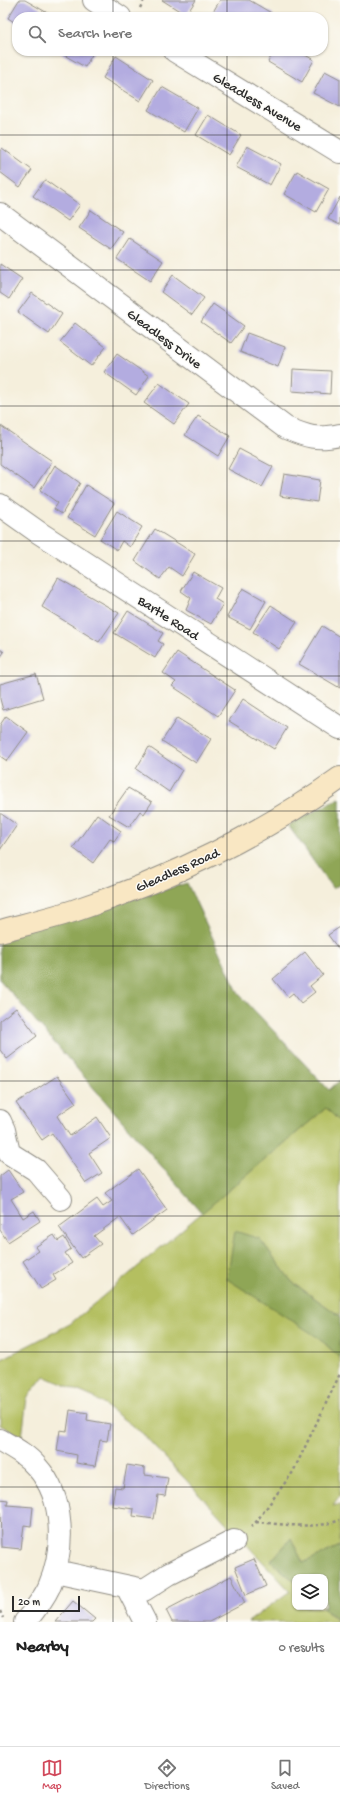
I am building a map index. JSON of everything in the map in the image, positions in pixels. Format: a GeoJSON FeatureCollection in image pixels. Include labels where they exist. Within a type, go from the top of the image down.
{"type":"FeatureCollection","features":[{"type":"Feature","properties":{"kind":"main road","name":"Gleadless Road"},"geometry":{"type":"LineString","coordinates":[[0,931],[78,910],[147,884],[241,840],[283,816],[340,778]]}},
{"type":"Feature","properties":{"kind":"street"},"geometry":{"type":"LineString","coordinates":[[94,0],[112,12]]}},
{"type":"Feature","properties":{"kind":"street","name":"Gleadless Avenue"},"geometry":{"type":"LineString","coordinates":[[184,56],[340,152]]}},
{"type":"Feature","properties":{"kind":"street","name":"Gleadless Drive"},"geometry":{"type":"LineString","coordinates":[[0,214],[286,428],[305,436],[324,439],[340,435]]}},
{"type":"Feature","properties":{"kind":"street","name":"Bartle Road"},"geometry":{"type":"LineString","coordinates":[[0,505],[45,537],[340,728]]}},
{"type":"Feature","properties":{"kind":"street"},"geometry":{"type":"LineString","coordinates":[[0,1121],[4,1130],[4,1156],[36,1170],[61,1199]]}},
{"type":"Feature","properties":{"kind":"street"},"geometry":{"type":"LineString","coordinates":[[0,1440],[20,1451],[38,1467],[51,1488],[59,1512],[59,1540],[55,1571],[49,1588],[39,1606],[25,1622]]}},
{"type":"Feature","properties":{"kind":"street"},"geometry":{"type":"LineString","coordinates":[[55,1571],[144,1590],[169,1574],[234,1541]]}},
{"type":"Feature","properties":{"kind":"street"},"geometry":{"type":"LineString","coordinates":[[128,1587],[145,1622]]}},
{"type":"Feature","properties":{"kind":"path"},"geometry":{"type":"LineString","coordinates":[[234,1541],[256,1522],[293,1472],[340,1374]]}},
{"type":"Feature","properties":{"kind":"path"},"geometry":{"type":"LineString","coordinates":[[256,1522],[299,1525],[331,1524],[340,1520]]}},
{"type":"Feature","properties":{"kind":"green space"},"geometry":{"type":"Polygon","coordinates":[[[340,798],[340,884],[333,889],[288,825],[340,798]]]}},
{"type":"Feature","properties":{"kind":"green space"},"geometry":{"type":"Polygon","coordinates":[[[187,883],[239,994],[329,1090],[340,1080],[340,1122],[326,1108],[202,1213],[0,980],[0,938],[187,883]]]}},
{"type":"Feature","properties":{"kind":"green space"},"geometry":{"type":"Polygon","coordinates":[[[326,1108],[340,1122],[340,1316],[292,1282],[260,1239],[319,1338],[340,1358],[340,1496],[333,1506],[340,1504],[340,1546],[303,1563],[291,1539],[271,1561],[292,1579],[292,1610],[325,1610],[338,1622],[248,1622],[290,1591],[142,1433],[95,1398],[44,1376],[27,1398],[22,1437],[0,1425],[0,1360],[70,1324],[326,1108]]]}},
{"type":"Feature","properties":{"kind":"green space"},"geometry":{"type":"Polygon","coordinates":[[[235,1231],[260,1239],[292,1282],[340,1316],[340,1358],[319,1338],[227,1279],[235,1231]]]}},
{"type":"Feature","properties":{"kind":"green space"},"geometry":{"type":"Polygon","coordinates":[[[291,1538],[303,1563],[340,1546],[340,1622],[326,1610],[328,1610],[328,1574],[292,1574],[292,1579],[271,1561],[291,1538]]]}},
{"type":"Feature","properties":{"kind":"building"},"geometry":{"type":"Polygon","coordinates":[[[19,0],[25,0],[46,12],[12,12],[12,21],[8,18],[19,0]]]}},
{"type":"Feature","properties":{"kind":"building"},"geometry":{"type":"Polygon","coordinates":[[[162,0],[196,0],[188,12],[181,12],[162,0]]]}},
{"type":"Feature","properties":{"kind":"building"},"geometry":{"type":"Polygon","coordinates":[[[220,0],[249,0],[270,12],[213,12],[220,0]]]}},
{"type":"Feature","properties":{"kind":"building"},"geometry":{"type":"Polygon","coordinates":[[[66,56],[91,56],[85,67],[66,56]]]}},
{"type":"Feature","properties":{"kind":"building"},"geometry":{"type":"Polygon","coordinates":[[[116,56],[153,80],[140,101],[103,78],[116,56]]]}},
{"type":"Feature","properties":{"kind":"building"},"geometry":{"type":"Polygon","coordinates":[[[271,56],[307,56],[314,60],[302,82],[268,62],[271,56]]]}},
{"type":"Feature","properties":{"kind":"building"},"geometry":{"type":"Polygon","coordinates":[[[325,71],[340,79],[340,107],[313,93],[325,71]]]}},
{"type":"Feature","properties":{"kind":"building"},"geometry":{"type":"Polygon","coordinates":[[[162,87],[198,108],[184,132],[148,110],[162,87]]]}},
{"type":"Feature","properties":{"kind":"building"},"geometry":{"type":"Polygon","coordinates":[[[208,115],[241,135],[229,155],[196,135],[208,115]]]}},
{"type":"Feature","properties":{"kind":"building"},"geometry":{"type":"Polygon","coordinates":[[[247,146],[281,164],[270,185],[236,167],[247,146]]]}},
{"type":"Feature","properties":{"kind":"building"},"geometry":{"type":"Polygon","coordinates":[[[2,148],[32,170],[20,187],[0,172],[0,151],[2,148]]]}},
{"type":"Feature","properties":{"kind":"building"},"geometry":{"type":"Polygon","coordinates":[[[297,171],[329,189],[316,212],[284,194],[297,171]]]}},
{"type":"Feature","properties":{"kind":"building"},"geometry":{"type":"Polygon","coordinates":[[[45,180],[80,205],[68,221],[33,196],[45,180]]]}},
{"type":"Feature","properties":{"kind":"building"},"geometry":{"type":"Polygon","coordinates":[[[340,197],[340,225],[328,219],[340,197]]]}},
{"type":"Feature","properties":{"kind":"building"},"geometry":{"type":"Polygon","coordinates":[[[91,210],[123,232],[111,249],[79,228],[91,210]]]}},
{"type":"Feature","properties":{"kind":"building"},"geometry":{"type":"Polygon","coordinates":[[[130,239],[163,261],[150,281],[117,259],[130,239]]]}},
{"type":"Feature","properties":{"kind":"building"},"geometry":{"type":"Polygon","coordinates":[[[0,264],[22,279],[9,299],[0,293],[0,264]]]}},
{"type":"Feature","properties":{"kind":"building"},"geometry":{"type":"Polygon","coordinates":[[[173,275],[204,298],[192,315],[161,292],[173,275]]]}},
{"type":"Feature","properties":{"kind":"building"},"geometry":{"type":"Polygon","coordinates":[[[32,293],[62,314],[49,334],[18,312],[32,293]]]}},
{"type":"Feature","properties":{"kind":"building"},"geometry":{"type":"Polygon","coordinates":[[[213,304],[244,326],[231,343],[201,322],[213,304]]]}},
{"type":"Feature","properties":{"kind":"building"},"geometry":{"type":"Polygon","coordinates":[[[75,323],[106,347],[91,366],[60,342],[75,323]]]}},
{"type":"Feature","properties":{"kind":"building"},"geometry":{"type":"Polygon","coordinates":[[[247,333],[285,347],[278,367],[240,352],[247,333]]]}},
{"type":"Feature","properties":{"kind":"building"},"geometry":{"type":"Polygon","coordinates":[[[117,354],[149,376],[136,395],[104,372],[117,354]]]}},
{"type":"Feature","properties":{"kind":"building"},"geometry":{"type":"Polygon","coordinates":[[[293,369],[331,371],[330,394],[292,391],[293,369]]]}},
{"type":"Feature","properties":{"kind":"building"},"geometry":{"type":"Polygon","coordinates":[[[159,383],[189,404],[174,424],[144,403],[159,383]]]}},
{"type":"Feature","properties":{"kind":"building"},"geometry":{"type":"Polygon","coordinates":[[[198,416],[230,436],[218,456],[185,435],[198,416]]]}},
{"type":"Feature","properties":{"kind":"building"},"geometry":{"type":"Polygon","coordinates":[[[1,426],[52,461],[34,488],[0,464],[1,426]]]}},
{"type":"Feature","properties":{"kind":"building"},"geometry":{"type":"Polygon","coordinates":[[[239,449],[273,467],[262,487],[228,469],[239,449]]]}},
{"type":"Feature","properties":{"kind":"building"},"geometry":{"type":"Polygon","coordinates":[[[55,465],[80,483],[62,514],[54,509],[58,503],[40,490],[55,465]]]}},
{"type":"Feature","properties":{"kind":"building"},"geometry":{"type":"Polygon","coordinates":[[[284,474],[320,480],[317,502],[280,496],[284,474]]]}},
{"type":"Feature","properties":{"kind":"building"},"geometry":{"type":"Polygon","coordinates":[[[86,485],[114,503],[95,535],[67,518],[86,485]]]}},
{"type":"Feature","properties":{"kind":"building"},"geometry":{"type":"Polygon","coordinates":[[[117,511],[142,527],[130,547],[122,541],[117,550],[100,539],[117,511]]]}},
{"type":"Feature","properties":{"kind":"building"},"geometry":{"type":"Polygon","coordinates":[[[155,529],[195,554],[182,576],[169,567],[160,579],[135,561],[155,529]]]}},
{"type":"Feature","properties":{"kind":"building"},"geometry":{"type":"Polygon","coordinates":[[[193,572],[221,588],[215,599],[223,604],[211,624],[186,610],[191,598],[181,591],[193,572]]]}},
{"type":"Feature","properties":{"kind":"building"},"geometry":{"type":"Polygon","coordinates":[[[58,578],[119,613],[99,642],[42,607],[58,578]]]}},
{"type":"Feature","properties":{"kind":"building"},"geometry":{"type":"Polygon","coordinates":[[[243,588],[266,601],[250,629],[227,617],[243,588]]]}},
{"type":"Feature","properties":{"kind":"building"},"geometry":{"type":"Polygon","coordinates":[[[271,605],[297,622],[279,649],[253,632],[271,605]]]}},
{"type":"Feature","properties":{"kind":"building"},"geometry":{"type":"Polygon","coordinates":[[[128,611],[163,633],[158,641],[163,644],[155,658],[114,633],[128,611]]]}},
{"type":"Feature","properties":{"kind":"building"},"geometry":{"type":"Polygon","coordinates":[[[322,626],[340,637],[340,688],[299,664],[322,626]]]}},
{"type":"Feature","properties":{"kind":"building"},"geometry":{"type":"Polygon","coordinates":[[[0,649],[4,652],[0,658],[0,649]]]}},
{"type":"Feature","properties":{"kind":"building"},"geometry":{"type":"Polygon","coordinates":[[[177,652],[235,690],[218,716],[172,686],[176,682],[163,673],[177,652]]]}},
{"type":"Feature","properties":{"kind":"building"},"geometry":{"type":"Polygon","coordinates":[[[36,674],[43,698],[3,710],[0,699],[0,684],[36,674]]]}},
{"type":"Feature","properties":{"kind":"building"},"geometry":{"type":"Polygon","coordinates":[[[243,699],[287,728],[274,749],[229,721],[243,699]]]}},
{"type":"Feature","properties":{"kind":"building"},"geometry":{"type":"Polygon","coordinates":[[[6,716],[28,732],[7,761],[0,756],[0,725],[6,716]]]}},
{"type":"Feature","properties":{"kind":"building"},"geometry":{"type":"Polygon","coordinates":[[[177,718],[211,739],[196,763],[162,741],[177,718]]]}},
{"type":"Feature","properties":{"kind":"building"},"geometry":{"type":"Polygon","coordinates":[[[149,747],[182,770],[169,792],[136,769],[149,747]]]}},
{"type":"Feature","properties":{"kind":"building"},"geometry":{"type":"Polygon","coordinates":[[[128,788],[152,802],[144,814],[140,811],[129,827],[109,815],[128,788]]]}},
{"type":"Feature","properties":{"kind":"building"},"geometry":{"type":"Polygon","coordinates":[[[0,813],[17,825],[0,850],[0,813]]]}},
{"type":"Feature","properties":{"kind":"building"},"geometry":{"type":"Polygon","coordinates":[[[97,814],[121,831],[114,841],[110,839],[93,863],[73,848],[97,814]]]}},
{"type":"Feature","properties":{"kind":"building"},"geometry":{"type":"Polygon","coordinates":[[[340,927],[340,951],[328,935],[340,927]]]}},
{"type":"Feature","properties":{"kind":"building"},"geometry":{"type":"Polygon","coordinates":[[[305,952],[323,975],[310,986],[315,992],[301,1003],[293,993],[288,997],[273,979],[305,952]]]}},
{"type":"Feature","properties":{"kind":"building"},"geometry":{"type":"Polygon","coordinates":[[[16,1008],[37,1036],[7,1059],[0,1050],[0,1020],[16,1008]]]}},
{"type":"Feature","properties":{"kind":"building"},"geometry":{"type":"Polygon","coordinates":[[[57,1076],[76,1103],[57,1116],[70,1136],[97,1117],[111,1138],[89,1153],[102,1173],[86,1183],[52,1133],[42,1140],[16,1103],[57,1076]]]}},
{"type":"Feature","properties":{"kind":"building"},"geometry":{"type":"Polygon","coordinates":[[[138,1169],[167,1210],[133,1235],[120,1217],[94,1236],[101,1244],[81,1258],[59,1227],[97,1199],[103,1207],[112,1201],[105,1193],[138,1169]]]}},
{"type":"Feature","properties":{"kind":"building"},"geometry":{"type":"Polygon","coordinates":[[[8,1170],[23,1192],[11,1199],[23,1218],[34,1211],[40,1221],[8,1242],[0,1230],[0,1176],[8,1170]]]}},
{"type":"Feature","properties":{"kind":"building"},"geometry":{"type":"Polygon","coordinates":[[[54,1235],[58,1241],[64,1237],[71,1249],[65,1253],[72,1263],[53,1275],[56,1280],[41,1289],[23,1261],[38,1251],[35,1247],[54,1235]]]}},
{"type":"Feature","properties":{"kind":"building"},"geometry":{"type":"Polygon","coordinates":[[[70,1410],[88,1413],[87,1420],[110,1424],[107,1441],[100,1440],[95,1466],[76,1463],[77,1455],[57,1451],[60,1430],[67,1431],[70,1410]]]}},
{"type":"Feature","properties":{"kind":"building"},"geometry":{"type":"Polygon","coordinates":[[[127,1465],[145,1468],[145,1475],[168,1478],[165,1496],[158,1495],[154,1519],[133,1516],[134,1509],[112,1506],[115,1487],[123,1488],[127,1465]]]}},
{"type":"Feature","properties":{"kind":"building"},"geometry":{"type":"Polygon","coordinates":[[[0,1499],[8,1500],[7,1505],[33,1507],[31,1526],[24,1525],[21,1549],[1,1547],[0,1499]]]}},
{"type":"Feature","properties":{"kind":"building"},"geometry":{"type":"Polygon","coordinates":[[[254,1559],[266,1586],[246,1595],[235,1567],[254,1559]]]}},
{"type":"Feature","properties":{"kind":"building"},"geometry":{"type":"Polygon","coordinates":[[[231,1576],[245,1603],[209,1622],[172,1622],[166,1610],[231,1576]]]}},
{"type":"Feature","properties":{"kind":"building"},"geometry":{"type":"Polygon","coordinates":[[[73,1601],[95,1619],[92,1622],[55,1622],[73,1601]]]}}]}
